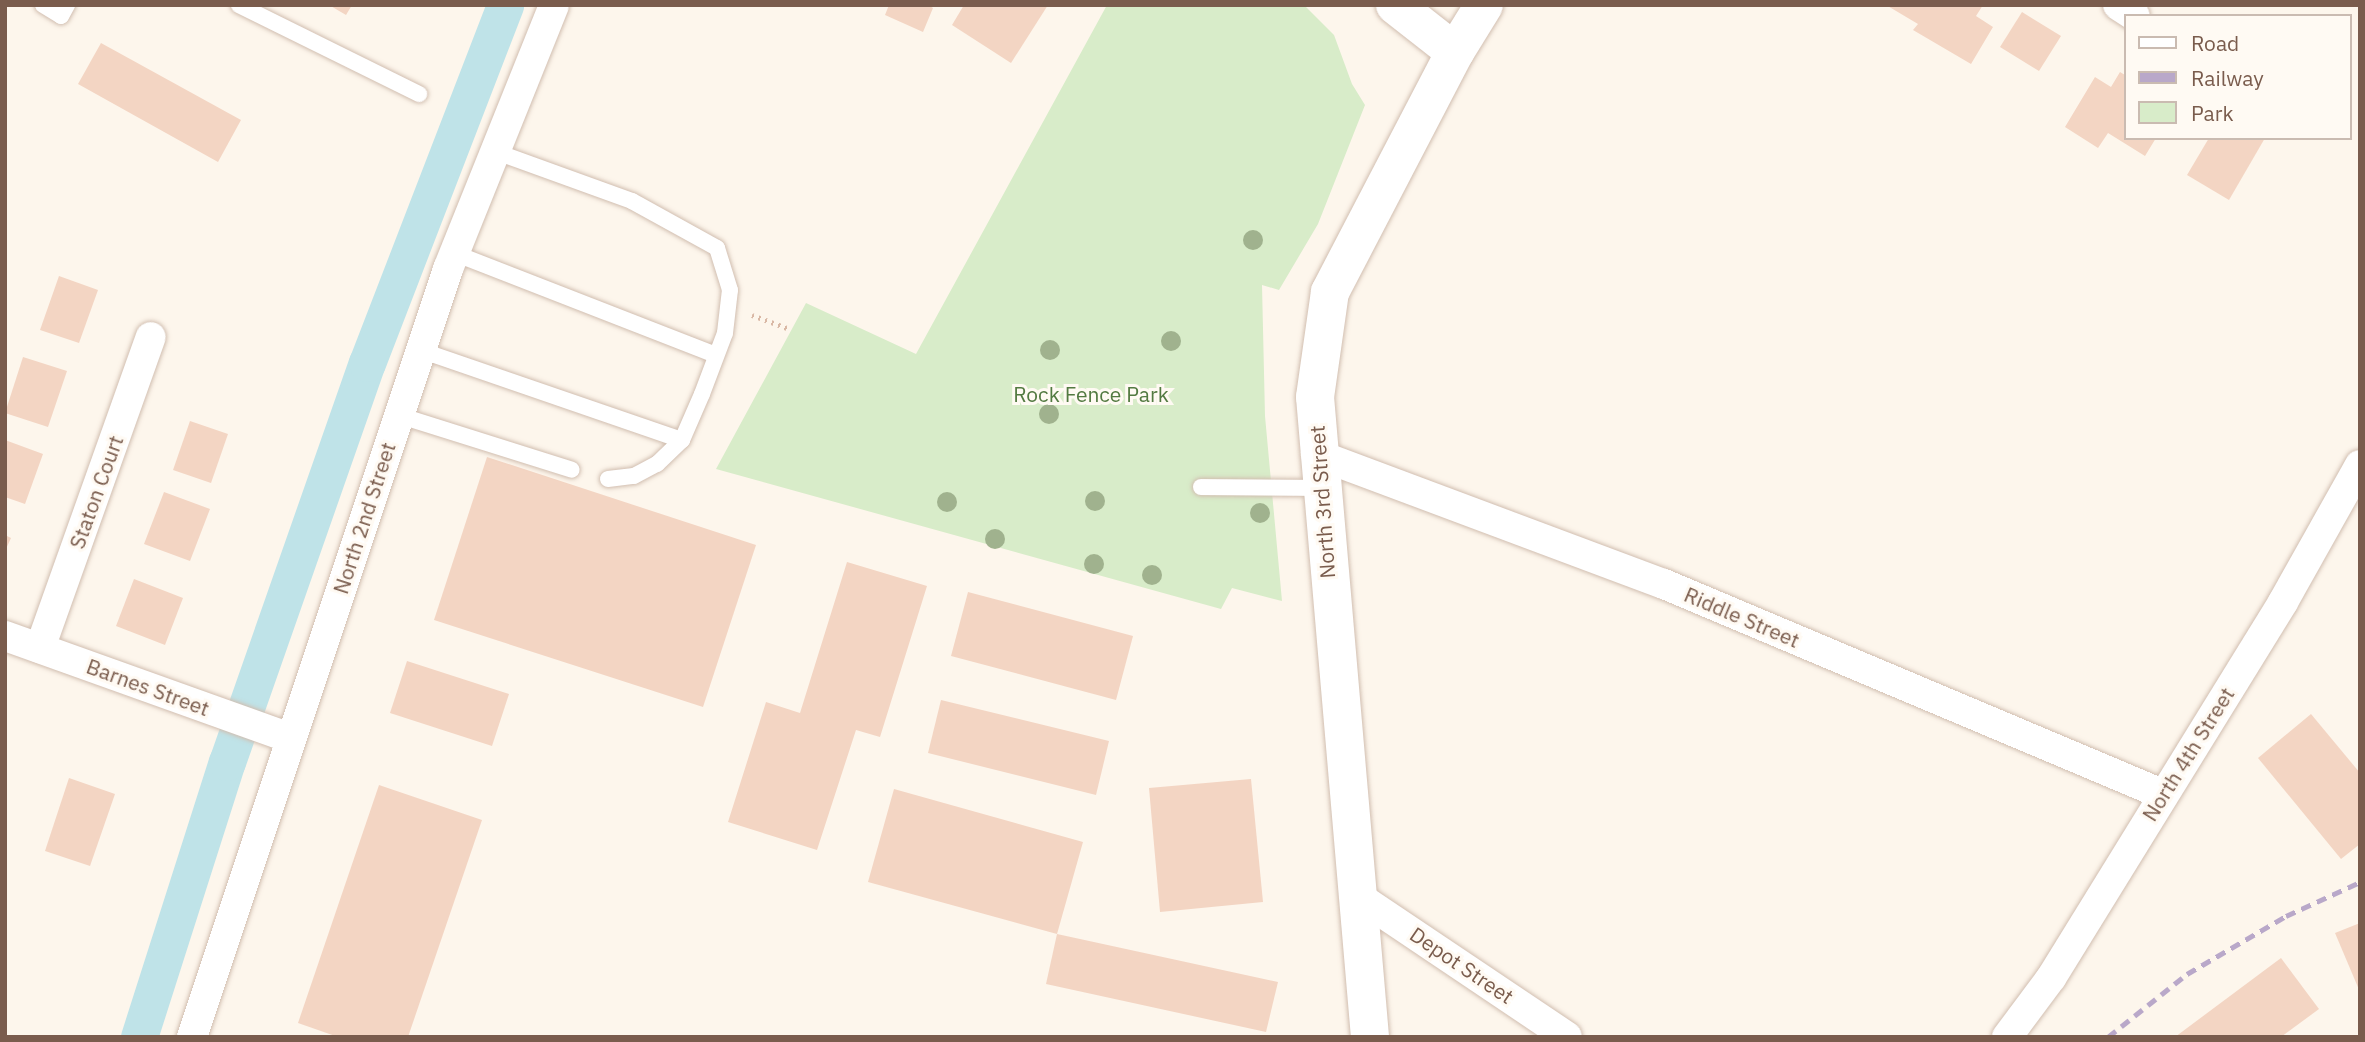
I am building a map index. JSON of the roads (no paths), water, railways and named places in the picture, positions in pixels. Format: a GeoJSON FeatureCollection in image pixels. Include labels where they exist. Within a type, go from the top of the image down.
{"type":"FeatureCollection","features":[{"type":"Feature","properties":{"kind":"main road"},"geometry":{"type":"LineString","coordinates":[[1395,5],[1455,52]]}},
{"type":"Feature","properties":{"kind":"main road","name":"North 3rd Street"},"geometry":{"type":"LineString","coordinates":[[1370,1037],[1318,471],[1314,397],[1330,292],[1455,52],[1484,5]]}},
{"type":"Feature","properties":{"kind":"street","name":"North 2nd Street"},"geometry":{"type":"LineString","coordinates":[[192,1037],[454,253],[554,5]]}},
{"type":"Feature","properties":{"kind":"street","name":"Staton Court"},"geometry":{"type":"LineString","coordinates":[[40,648],[152,337]]}},
{"type":"Feature","properties":{"kind":"street","name":"North 4th Street"},"geometry":{"type":"LineString","coordinates":[[2007,1037],[2051,978],[2162,794],[2283,602],[2360,465]]}},
{"type":"Feature","properties":{"kind":"street","name":"Riddle Street"},"geometry":{"type":"LineString","coordinates":[[1318,471],[1664,584],[2162,794]]}},
{"type":"Feature","properties":{"kind":"street","name":"Barnes Street"},"geometry":{"type":"LineString","coordinates":[[5,636],[290,738]]}},
{"type":"Feature","properties":{"kind":"street","name":"Depot Street"},"geometry":{"type":"LineString","coordinates":[[1356,895],[1567,1037]]}},
{"type":"Feature","properties":{"kind":"lane"},"geometry":{"type":"LineString","coordinates":[[43,5],[61,16],[68,5]]}},
{"type":"Feature","properties":{"kind":"lane"},"geometry":{"type":"LineString","coordinates":[[239,5],[419,94]]}},
{"type":"Feature","properties":{"kind":"lane"},"geometry":{"type":"LineString","coordinates":[[494,152],[632,201],[717,248],[730,290],[728,308],[716,355],[682,440],[657,464],[634,476],[608,479]]}},
{"type":"Feature","properties":{"kind":"lane"},"geometry":{"type":"LineString","coordinates":[[454,253],[716,355]]}},
{"type":"Feature","properties":{"kind":"lane"},"geometry":{"type":"LineString","coordinates":[[420,350],[682,440]]}},
{"type":"Feature","properties":{"kind":"lane"},"geometry":{"type":"LineString","coordinates":[[398,415],[572,470]]}},
{"type":"Feature","properties":{"kind":"lane"},"geometry":{"type":"LineString","coordinates":[[1201,487],[1318,471]]}},
{"type":"Feature","properties":{"kind":"waterway"},"geometry":{"type":"LineString","coordinates":[[139,1037],[227,762],[367,363],[505,5]]}},
{"type":"Feature","properties":{"kind":"railway"},"geometry":{"type":"LineString","coordinates":[[2108,1037],[2187,974],[2286,916],[2360,882]]}},
{"type":"Feature","properties":{"kind":"park label","name":"Rock Fence Park"},"geometry":{"type":"Point","coordinates":[1091,394]}}]}
